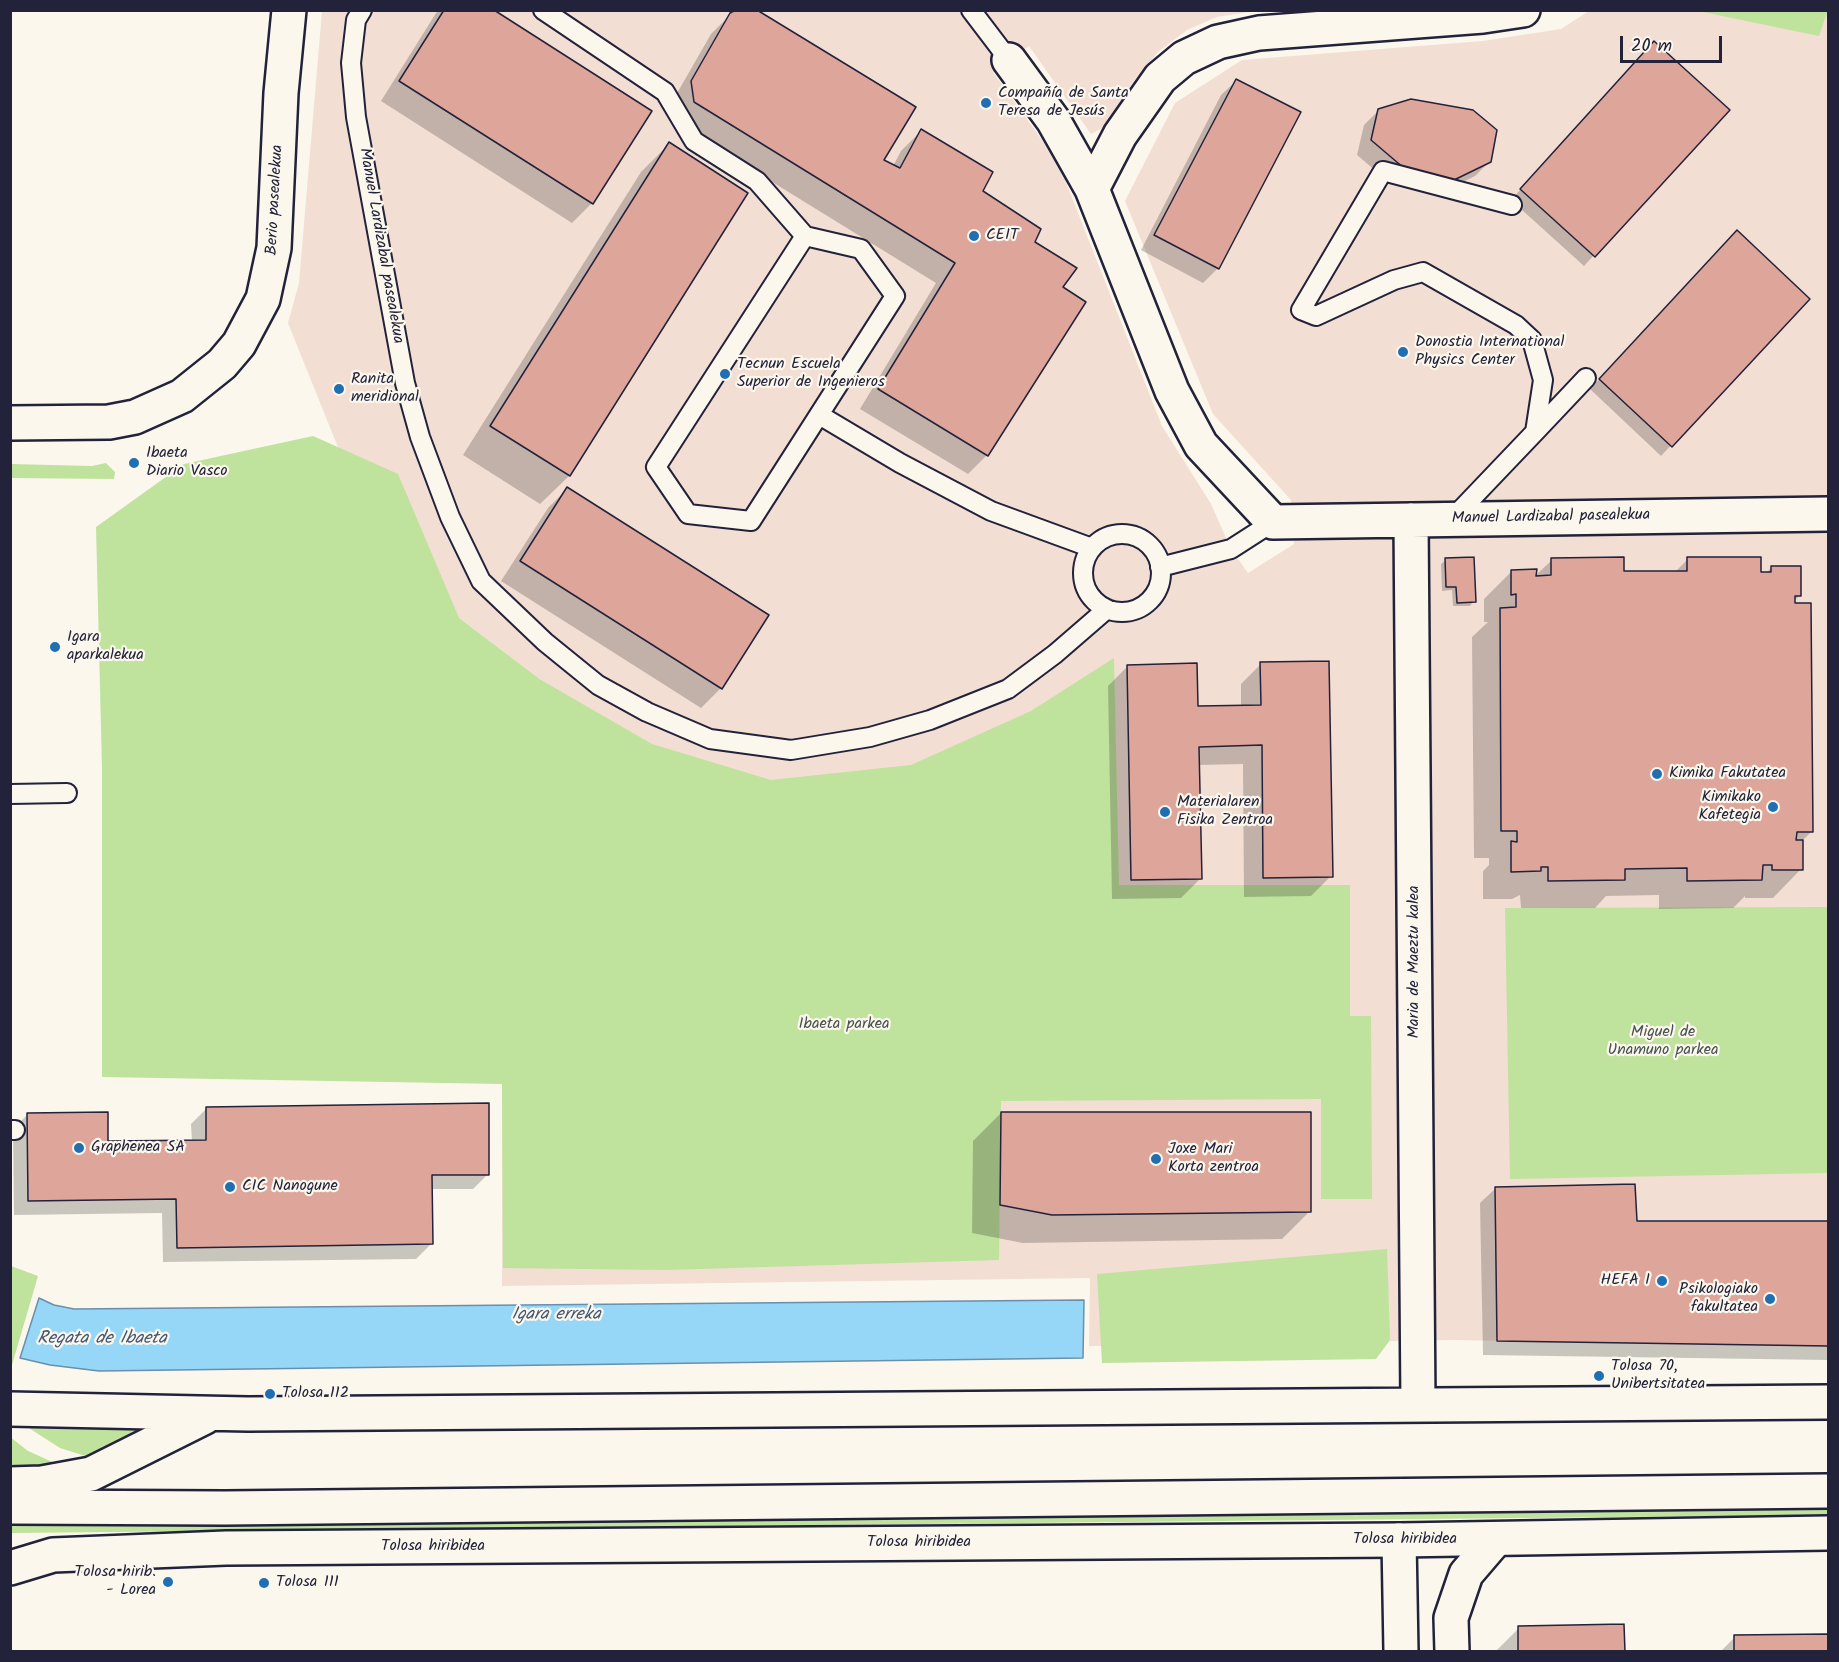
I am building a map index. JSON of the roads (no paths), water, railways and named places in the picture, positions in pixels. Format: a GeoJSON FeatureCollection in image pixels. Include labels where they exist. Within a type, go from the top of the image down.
{"type":"FeatureCollection","features":[{"type":"Feature","properties":{"kind":"street","name":"Berio pasealekua"},"geometry":{"type":"LineString","coordinates":[[10,423],[109,422],[135,417],[182,396],[222,364],[239,344],[263,298],[274,248],[281,93],[289,10]]}},
{"type":"Feature","properties":{"kind":"street"},"geometry":{"type":"LineString","coordinates":[[1092,189],[1120,135],[1160,78],[1184,58],[1218,42],[1259,33],[1484,16],[1523,10]]}},
{"type":"Feature","properties":{"kind":"street"},"geometry":{"type":"LineString","coordinates":[[1009,60],[1053,120],[1092,189],[1172,391],[1201,445],[1273,522]]}},
{"type":"Feature","properties":{"kind":"street","name":"Manuel Lardizabal pasealekua"},"geometry":{"type":"LineString","coordinates":[[1273,522],[1828,514]]}},
{"type":"Feature","properties":{"kind":"street","name":"Maria de Maeztu kalea"},"geometry":{"type":"LineString","coordinates":[[1411,520],[1418,1405]]}},
{"type":"Feature","properties":{"kind":"street"},"geometry":{"type":"LineString","coordinates":[[10,1409],[209,1414],[1828,1402]]}},
{"type":"Feature","properties":{"kind":"street"},"geometry":{"type":"LineString","coordinates":[[10,1484],[42,1483],[91,1474],[209,1414]]}},
{"type":"Feature","properties":{"kind":"street"},"geometry":{"type":"LineString","coordinates":[[10,1507],[179,1509],[1828,1491]]}},
{"type":"Feature","properties":{"kind":"street","name":"Tolosa hiribidea"},"geometry":{"type":"LineString","coordinates":[[10,1568],[53,1555],[226,1548],[1399,1540],[1828,1533]]}},
{"type":"Feature","properties":{"kind":"street"},"geometry":{"type":"LineString","coordinates":[[1452,1652],[1451,1618],[1466,1574],[1496,1539]]}},
{"type":"Feature","properties":{"kind":"street"},"geometry":{"type":"LineString","coordinates":[[1399,1540],[1401,1652]]}},
{"type":"Feature","properties":{"kind":"lane","name":"Manuel Lardizabal pasealekua"},"geometry":{"type":"LineString","coordinates":[[362,10],[356,20],[351,63],[356,117],[405,383],[420,437],[450,517],[482,581],[545,642],[589,677],[646,712],[710,739],[791,750],[870,737],[930,720],[1008,689],[1055,654],[1107,609]]}},
{"type":"Feature","properties":{"kind":"lane"},"geometry":{"type":"LineString","coordinates":[[971,10],[1009,60]]}},
{"type":"Feature","properties":{"kind":"lane"},"geometry":{"type":"LineString","coordinates":[[555,14],[665,92],[694,141],[757,181],[805,236],[861,249],[895,296],[821,416],[752,521],[688,514],[656,467],[805,236]]}},
{"type":"Feature","properties":{"kind":"lane"},"geometry":{"type":"LineString","coordinates":[[1512,205],[1383,171],[1301,310],[1316,316],[1394,280],[1423,272],[1516,325],[1532,340],[1544,380],[1535,432]]}},
{"type":"Feature","properties":{"kind":"lane"},"geometry":{"type":"LineString","coordinates":[[1452,519],[1586,378]]}},
{"type":"Feature","properties":{"kind":"lane"},"geometry":{"type":"LineString","coordinates":[[821,416],[900,463],[991,511],[1092,548]]}},
{"type":"Feature","properties":{"kind":"lane"},"geometry":{"type":"LineString","coordinates":[[1160,567],[1231,549],[1273,522]]}},
{"type":"Feature","properties":{"kind":"lane"},"geometry":{"type":"LineString","coordinates":[[1121,533],[1137,536],[1148,544],[1156,554],[1160,567],[1160,580],[1147,603],[1135,609],[1120,612],[1107,609],[1090,595],[1084,583],[1085,560],[1092,548],[1108,536],[1121,533]]}},
{"type":"Feature","properties":{"kind":"lane"},"geometry":{"type":"LineString","coordinates":[[10,794],[67,793]]}},
{"type":"Feature","properties":{"kind":"water","name":"Regata de Ibaeta"},"geometry":{"type":"Polygon","coordinates":[[[39,1298],[54,1305],[74,1309],[1084,1300],[1083,1358],[99,1371],[50,1365],[20,1358],[39,1298]]]}},
{"type":"Feature","properties":{"kind":"place","name":"Compañía de Santa Teresa de Jesús"},"geometry":{"type":"Point","coordinates":[986,103]}},
{"type":"Feature","properties":{"kind":"place","name":"CEIT"},"geometry":{"type":"Point","coordinates":[974,236]}},
{"type":"Feature","properties":{"kind":"place","name":"Donostia International Physics Center"},"geometry":{"type":"Point","coordinates":[1403,352]}},
{"type":"Feature","properties":{"kind":"place","name":"Tecnun Escuela Superior de Ingenieros"},"geometry":{"type":"Point","coordinates":[725,374]}},
{"type":"Feature","properties":{"kind":"place","name":"Ranita meridional"},"geometry":{"type":"Point","coordinates":[339,389]}},
{"type":"Feature","properties":{"kind":"place","name":"Ibaeta Diario Vasco"},"geometry":{"type":"Point","coordinates":[134,463]}},
{"type":"Feature","properties":{"kind":"place","name":"Igara aparkalekua"},"geometry":{"type":"Point","coordinates":[55,647]}},
{"type":"Feature","properties":{"kind":"place","name":"Kimika Fakutatea"},"geometry":{"type":"Point","coordinates":[1657,774]}},
{"type":"Feature","properties":{"kind":"place","name":"Kimikako Kafetegia"},"geometry":{"type":"Point","coordinates":[1773,807]}},
{"type":"Feature","properties":{"kind":"place","name":"Materialaren Fisika Zentroa"},"geometry":{"type":"Point","coordinates":[1165,812]}},
{"type":"Feature","properties":{"kind":"place","name":"Graphenea SA"},"geometry":{"type":"Point","coordinates":[79,1148]}},
{"type":"Feature","properties":{"kind":"place","name":"Joxe Mari Korta zentroa"},"geometry":{"type":"Point","coordinates":[1156,1159]}},
{"type":"Feature","properties":{"kind":"place","name":"CIC Nanogune"},"geometry":{"type":"Point","coordinates":[230,1187]}},
{"type":"Feature","properties":{"kind":"place","name":"HEFA I"},"geometry":{"type":"Point","coordinates":[1662,1281]}},
{"type":"Feature","properties":{"kind":"place","name":"Psikologiako fakultatea"},"geometry":{"type":"Point","coordinates":[1770,1299]}},
{"type":"Feature","properties":{"kind":"place","name":"Tolosa 70, Unibertsitatea"},"geometry":{"type":"Point","coordinates":[1599,1376]}},
{"type":"Feature","properties":{"kind":"place","name":"Tolosa 112"},"geometry":{"type":"Point","coordinates":[270,1394]}},
{"type":"Feature","properties":{"kind":"place","name":"Tolosa hirib. - Lorea"},"geometry":{"type":"Point","coordinates":[168,1582]}},
{"type":"Feature","properties":{"kind":"place","name":"Tolosa 111"},"geometry":{"type":"Point","coordinates":[264,1583]}},
{"type":"Feature","properties":{"kind":"park label","name":"Ibaeta parkea"},"geometry":{"type":"Point","coordinates":[844,1025]}},
{"type":"Feature","properties":{"kind":"park label","name":"Miguel de Unamuno parkea"},"geometry":{"type":"Point","coordinates":[1663,1042]}},
{"type":"Feature","properties":{"kind":"water label","name":"Igara erreka"},"geometry":{"type":"Point","coordinates":[556,1316]}}]}
